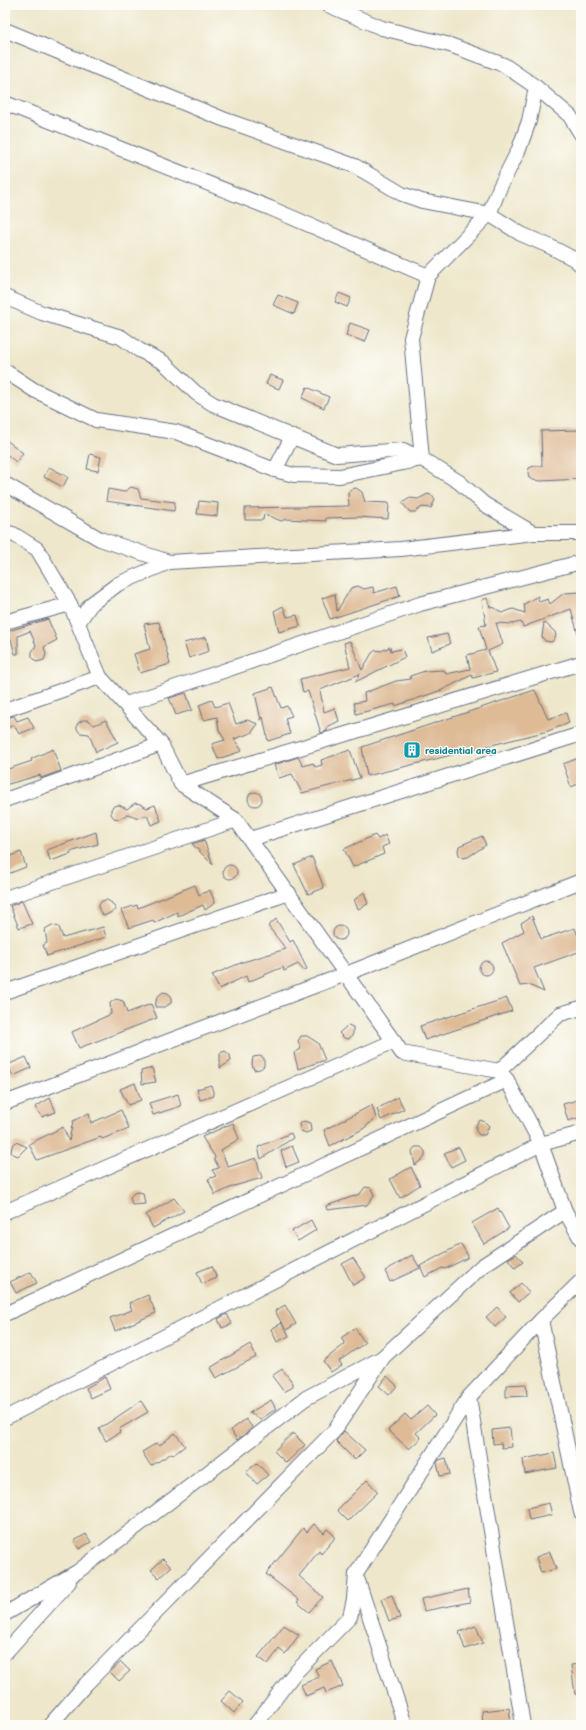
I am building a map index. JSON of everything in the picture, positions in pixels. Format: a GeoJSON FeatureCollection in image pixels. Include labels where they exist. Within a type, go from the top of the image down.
{"type":"FeatureCollection","features":[{"type":"Feature","properties":{"kind":"street"},"geometry":{"type":"LineString","coordinates":[[328,5],[382,28],[450,45],[504,65],[536,87],[570,116],[581,134]]}},
{"type":"Feature","properties":{"kind":"street"},"geometry":{"type":"LineString","coordinates":[[5,30],[224,119],[355,166],[402,194],[422,201],[489,214],[521,234],[562,252],[581,265]]}},
{"type":"Feature","properties":{"kind":"street"},"geometry":{"type":"LineString","coordinates":[[422,459],[411,338],[428,276],[489,214],[500,187],[519,149],[529,121],[536,87]]}},
{"type":"Feature","properties":{"kind":"street"},"geometry":{"type":"LineString","coordinates":[[5,103],[262,205],[428,276]]}},
{"type":"Feature","properties":{"kind":"street"},"geometry":{"type":"LineString","coordinates":[[5,298],[42,313],[121,337],[139,350],[163,362],[196,393],[213,404],[337,455],[348,456],[365,452],[404,450],[422,459],[459,482],[484,504],[533,533]]}},
{"type":"Feature","properties":{"kind":"street"},"geometry":{"type":"LineString","coordinates":[[5,371],[34,390],[96,420],[176,432],[275,470],[294,475],[340,476],[422,459]]}},
{"type":"Feature","properties":{"kind":"street"},"geometry":{"type":"LineString","coordinates":[[275,470],[292,436]]}},
{"type":"Feature","properties":{"kind":"street"},"geometry":{"type":"LineString","coordinates":[[5,484],[100,539],[169,562]]}},
{"type":"Feature","properties":{"kind":"street"},"geometry":{"type":"LineString","coordinates":[[5,532],[13,534],[37,549],[70,604],[100,677],[161,744],[181,784],[236,820],[402,1053],[503,1076],[541,1144],[565,1211],[581,1238]]}},
{"type":"Feature","properties":{"kind":"street"},"geometry":{"type":"LineString","coordinates":[[78,623],[91,604],[118,584],[169,562],[401,549],[533,533],[581,533]]}},
{"type":"Feature","properties":{"kind":"street"},"geometry":{"type":"LineString","coordinates":[[126,704],[420,604],[581,562]]}},
{"type":"Feature","properties":{"kind":"street"},"geometry":{"type":"LineString","coordinates":[[5,622],[70,604]]}},
{"type":"Feature","properties":{"kind":"street"},"geometry":{"type":"LineString","coordinates":[[181,784],[581,663]]}},
{"type":"Feature","properties":{"kind":"street"},"geometry":{"type":"LineString","coordinates":[[5,710],[100,677]]}},
{"type":"Feature","properties":{"kind":"street"},"geometry":{"type":"LineString","coordinates":[[250,839],[581,734]]}},
{"type":"Feature","properties":{"kind":"street"},"geometry":{"type":"LineString","coordinates":[[5,800],[161,744]]}},
{"type":"Feature","properties":{"kind":"street"},"geometry":{"type":"LineString","coordinates":[[5,898],[236,820]]}},
{"type":"Feature","properties":{"kind":"street"},"geometry":{"type":"LineString","coordinates":[[5,1103],[346,974],[581,881]]}},
{"type":"Feature","properties":{"kind":"street"},"geometry":{"type":"LineString","coordinates":[[5,992],[288,893]]}},
{"type":"Feature","properties":{"kind":"street"},"geometry":{"type":"LineString","coordinates":[[5,1314],[503,1076],[560,1014],[581,1008]]}},
{"type":"Feature","properties":{"kind":"street"},"geometry":{"type":"LineString","coordinates":[[5,1212],[394,1041]]}},
{"type":"Feature","properties":{"kind":"street"},"geometry":{"type":"LineString","coordinates":[[5,1418],[541,1144],[581,1133]]}},
{"type":"Feature","properties":{"kind":"street"},"geometry":{"type":"LineString","coordinates":[[50,1725],[86,1684],[334,1431],[382,1358],[482,1266],[565,1211]]}},
{"type":"Feature","properties":{"kind":"street"},"geometry":{"type":"LineString","coordinates":[[255,1725],[293,1675],[350,1617],[354,1599],[356,1574],[469,1397],[541,1320],[581,1281]]}},
{"type":"Feature","properties":{"kind":"street"},"geometry":{"type":"LineString","coordinates":[[541,1320],[581,1512]]}},
{"type":"Feature","properties":{"kind":"street"},"geometry":{"type":"LineString","coordinates":[[5,1614],[77,1572],[306,1398],[382,1358]]}},
{"type":"Feature","properties":{"kind":"street"},"geometry":{"type":"LineString","coordinates":[[469,1397],[522,1725]]}},
{"type":"Feature","properties":{"kind":"street"},"geometry":{"type":"LineString","coordinates":[[5,1653],[77,1572]]}},
{"type":"Feature","properties":{"kind":"street"},"geometry":{"type":"LineString","coordinates":[[356,1574],[405,1725]]}},
{"type":"Feature","properties":{"kind":"building"},"geometry":{"type":"Polygon","coordinates":[[[339,293],[351,298],[347,307],[335,302],[339,293]]]}},
{"type":"Feature","properties":{"kind":"building"},"geometry":{"type":"Polygon","coordinates":[[[278,295],[298,303],[294,314],[273,305],[278,295]]]}},
{"type":"Feature","properties":{"kind":"building"},"geometry":{"type":"Polygon","coordinates":[[[350,323],[370,330],[365,342],[346,335],[350,323]]]}},
{"type":"Feature","properties":{"kind":"building"},"geometry":{"type":"Polygon","coordinates":[[[270,375],[283,380],[279,389],[266,384],[270,375]]]}},
{"type":"Feature","properties":{"kind":"building"},"geometry":{"type":"Polygon","coordinates":[[[307,387],[329,397],[324,408],[302,398],[307,387]]]}},
{"type":"Feature","properties":{"kind":"building"},"geometry":{"type":"Polygon","coordinates":[[[580,430],[581,479],[541,481],[529,478],[529,468],[534,466],[542,466],[541,431],[580,430]]]}},
{"type":"Feature","properties":{"kind":"building"},"geometry":{"type":"Polygon","coordinates":[[[5,439],[23,453],[16,462],[5,453],[5,439]]]}},
{"type":"Feature","properties":{"kind":"building"},"geometry":{"type":"Polygon","coordinates":[[[90,454],[101,457],[98,471],[87,469],[90,454]]]}},
{"type":"Feature","properties":{"kind":"building"},"geometry":{"type":"Polygon","coordinates":[[[49,467],[68,477],[63,487],[44,477],[49,467]]]}},
{"type":"Feature","properties":{"kind":"building"},"geometry":{"type":"Polygon","coordinates":[[[131,487],[138,489],[141,498],[175,502],[174,511],[106,501],[108,489],[124,492],[131,487]]]}},
{"type":"Feature","properties":{"kind":"building"},"geometry":{"type":"Polygon","coordinates":[[[356,488],[362,492],[365,502],[389,503],[388,519],[358,517],[326,518],[326,521],[286,519],[281,521],[264,514],[263,520],[245,520],[245,508],[349,506],[348,493],[351,489],[356,488]]]}},
{"type":"Feature","properties":{"kind":"building"},"geometry":{"type":"Polygon","coordinates":[[[428,494],[433,496],[435,500],[431,508],[422,507],[415,512],[410,512],[402,503],[410,498],[418,499],[428,494]]]}},
{"type":"Feature","properties":{"kind":"building"},"geometry":{"type":"Polygon","coordinates":[[[199,501],[218,503],[217,516],[197,514],[199,501]]]}},
{"type":"Feature","properties":{"kind":"building"},"geometry":{"type":"Polygon","coordinates":[[[358,586],[364,589],[373,587],[374,593],[397,586],[400,596],[330,619],[322,598],[335,594],[337,611],[351,588],[358,586]]]}},
{"type":"Feature","properties":{"kind":"building"},"geometry":{"type":"Polygon","coordinates":[[[581,592],[581,633],[578,634],[571,609],[523,627],[521,622],[512,624],[496,623],[503,644],[488,651],[496,672],[473,678],[472,675],[442,690],[395,706],[395,704],[356,714],[354,703],[365,701],[364,693],[396,681],[411,679],[410,676],[425,671],[444,670],[446,674],[470,669],[467,655],[486,650],[479,626],[486,625],[482,600],[487,598],[490,607],[495,608],[502,613],[513,609],[525,613],[524,604],[538,596],[539,602],[548,599],[550,604],[564,593],[581,592]]]}},
{"type":"Feature","properties":{"kind":"building"},"geometry":{"type":"Polygon","coordinates":[[[283,606],[287,617],[297,615],[300,626],[279,632],[274,611],[283,606]]]}},
{"type":"Feature","properties":{"kind":"building"},"geometry":{"type":"Polygon","coordinates":[[[48,619],[57,640],[44,647],[46,654],[44,660],[37,662],[32,657],[32,652],[36,645],[30,631],[18,636],[18,654],[15,654],[11,639],[8,640],[5,632],[48,619]]]}},
{"type":"Feature","properties":{"kind":"building"},"geometry":{"type":"Polygon","coordinates":[[[159,622],[170,664],[140,673],[134,654],[150,649],[144,624],[159,622]]]}},
{"type":"Feature","properties":{"kind":"building"},"geometry":{"type":"Polygon","coordinates":[[[544,622],[555,632],[556,636],[552,642],[545,641],[542,637],[544,622]]]}},
{"type":"Feature","properties":{"kind":"building"},"geometry":{"type":"Polygon","coordinates":[[[447,634],[450,644],[432,651],[428,638],[447,634]]]}},
{"type":"Feature","properties":{"kind":"building"},"geometry":{"type":"Polygon","coordinates":[[[206,637],[209,651],[189,658],[184,643],[206,637]]]}},
{"type":"Feature","properties":{"kind":"building"},"geometry":{"type":"Polygon","coordinates":[[[350,641],[362,670],[372,653],[376,650],[381,651],[390,647],[391,651],[402,649],[405,657],[355,682],[360,674],[320,690],[324,712],[335,708],[339,721],[327,727],[327,731],[321,733],[308,691],[303,692],[300,679],[350,667],[344,643],[350,641]]]}},
{"type":"Feature","properties":{"kind":"building"},"geometry":{"type":"Polygon","coordinates":[[[273,687],[281,708],[287,706],[292,716],[285,718],[290,734],[268,741],[263,717],[261,720],[255,693],[273,687]]]}},
{"type":"Feature","properties":{"kind":"building","name":"residential area"},"geometry":{"type":"Polygon","coordinates":[[[535,690],[548,719],[566,713],[569,723],[548,731],[367,776],[362,747],[535,690]]]}},
{"type":"Feature","properties":{"kind":"building"},"geometry":{"type":"Polygon","coordinates":[[[186,693],[192,710],[176,715],[169,698],[186,693]]]}},
{"type":"Feature","properties":{"kind":"building"},"geometry":{"type":"Polygon","coordinates":[[[212,700],[215,707],[228,703],[236,724],[247,720],[258,724],[251,733],[234,739],[242,751],[218,759],[212,744],[225,740],[219,730],[217,717],[204,720],[199,705],[212,700]]]}},
{"type":"Feature","properties":{"kind":"building"},"geometry":{"type":"Polygon","coordinates":[[[14,716],[17,721],[28,717],[34,728],[19,734],[14,725],[5,729],[5,718],[14,716]]]}},
{"type":"Feature","properties":{"kind":"building"},"geometry":{"type":"Polygon","coordinates":[[[83,720],[88,720],[94,725],[106,720],[118,742],[96,752],[89,734],[80,733],[77,729],[77,724],[83,720]]]}},
{"type":"Feature","properties":{"kind":"building"},"geometry":{"type":"Polygon","coordinates":[[[53,749],[61,771],[41,778],[40,775],[5,785],[5,770],[32,761],[31,759],[53,749]]]}},
{"type":"Feature","properties":{"kind":"building"},"geometry":{"type":"Polygon","coordinates":[[[350,750],[360,778],[302,793],[292,774],[279,778],[274,765],[298,757],[303,766],[313,763],[315,767],[322,765],[321,760],[350,750]]]}},
{"type":"Feature","properties":{"kind":"building"},"geometry":{"type":"Polygon","coordinates":[[[581,757],[581,783],[571,787],[563,764],[581,757]]]}},
{"type":"Feature","properties":{"kind":"building"},"geometry":{"type":"Polygon","coordinates":[[[252,792],[258,792],[262,796],[262,802],[258,806],[252,806],[248,802],[248,796],[252,792]]]}},
{"type":"Feature","properties":{"kind":"building"},"geometry":{"type":"Polygon","coordinates":[[[135,803],[147,808],[155,805],[161,821],[151,825],[147,815],[138,818],[128,814],[119,819],[114,818],[111,814],[111,809],[114,806],[119,805],[127,809],[135,803]]]}},
{"type":"Feature","properties":{"kind":"building"},"geometry":{"type":"Polygon","coordinates":[[[96,832],[98,844],[70,852],[71,854],[50,861],[47,850],[96,832]]]}},
{"type":"Feature","properties":{"kind":"building"},"geometry":{"type":"Polygon","coordinates":[[[375,835],[378,839],[385,835],[389,844],[382,847],[384,854],[353,867],[344,849],[375,835]]]}},
{"type":"Feature","properties":{"kind":"building"},"geometry":{"type":"Polygon","coordinates":[[[482,836],[486,845],[468,857],[463,858],[459,855],[459,846],[482,836]]]}},
{"type":"Feature","properties":{"kind":"building"},"geometry":{"type":"Polygon","coordinates":[[[204,840],[213,865],[192,844],[204,840]]]}},
{"type":"Feature","properties":{"kind":"building"},"geometry":{"type":"Polygon","coordinates":[[[21,852],[26,867],[5,875],[5,858],[21,852]]]}},
{"type":"Feature","properties":{"kind":"building"},"geometry":{"type":"Polygon","coordinates":[[[312,857],[324,888],[308,894],[294,865],[312,857]]]}},
{"type":"Feature","properties":{"kind":"building"},"geometry":{"type":"Polygon","coordinates":[[[227,865],[233,865],[237,869],[237,875],[233,879],[227,879],[223,875],[223,869],[227,865]]]}},
{"type":"Feature","properties":{"kind":"building"},"geometry":{"type":"Polygon","coordinates":[[[195,885],[199,895],[210,890],[215,903],[205,910],[203,905],[178,916],[177,912],[154,923],[153,920],[129,928],[121,910],[137,905],[138,908],[195,885]]]}},
{"type":"Feature","properties":{"kind":"building"},"geometry":{"type":"Polygon","coordinates":[[[364,892],[368,904],[358,909],[354,900],[364,892]]]}},
{"type":"Feature","properties":{"kind":"building"},"geometry":{"type":"Polygon","coordinates":[[[107,900],[112,903],[116,910],[104,916],[99,910],[99,905],[102,901],[107,900]]]}},
{"type":"Feature","properties":{"kind":"building"},"geometry":{"type":"Polygon","coordinates":[[[22,901],[32,924],[19,928],[10,906],[22,901]]]}},
{"type":"Feature","properties":{"kind":"building"},"geometry":{"type":"Polygon","coordinates":[[[532,916],[541,939],[575,928],[581,945],[581,951],[534,968],[544,992],[529,985],[520,986],[502,943],[524,931],[521,923],[532,916]]]}},
{"type":"Feature","properties":{"kind":"building"},"geometry":{"type":"Polygon","coordinates":[[[276,919],[290,942],[293,940],[307,969],[304,971],[298,964],[284,971],[283,967],[248,982],[246,976],[219,989],[212,975],[243,962],[286,949],[268,926],[276,919]]]}},
{"type":"Feature","properties":{"kind":"building"},"geometry":{"type":"Polygon","coordinates":[[[52,925],[59,927],[63,938],[103,927],[106,937],[47,956],[43,945],[47,943],[45,929],[52,925]]]}},
{"type":"Feature","properties":{"kind":"building"},"geometry":{"type":"Polygon","coordinates":[[[337,926],[343,926],[347,930],[347,936],[343,940],[337,940],[333,936],[333,930],[337,926]]]}},
{"type":"Feature","properties":{"kind":"building"},"geometry":{"type":"Polygon","coordinates":[[[483,961],[489,961],[493,965],[493,971],[489,975],[483,975],[479,971],[479,965],[483,961]]]}},
{"type":"Feature","properties":{"kind":"building"},"geometry":{"type":"Polygon","coordinates":[[[163,992],[168,993],[171,996],[171,1003],[165,1007],[155,1007],[157,997],[163,992]]]}},
{"type":"Feature","properties":{"kind":"building"},"geometry":{"type":"Polygon","coordinates":[[[507,998],[512,1011],[425,1040],[420,1026],[507,998]]]}},
{"type":"Feature","properties":{"kind":"building"},"geometry":{"type":"Polygon","coordinates":[[[116,999],[123,1001],[127,1013],[151,1004],[157,1018],[79,1048],[72,1032],[111,1014],[110,1003],[116,999]]]}},
{"type":"Feature","properties":{"kind":"building"},"geometry":{"type":"Polygon","coordinates":[[[348,1025],[353,1027],[353,1034],[349,1039],[344,1038],[339,1033],[348,1025]]]}},
{"type":"Feature","properties":{"kind":"building"},"geometry":{"type":"Polygon","coordinates":[[[301,1036],[307,1036],[318,1043],[325,1060],[298,1069],[294,1053],[301,1049],[298,1041],[301,1036]]]}},
{"type":"Feature","properties":{"kind":"building"},"geometry":{"type":"Polygon","coordinates":[[[225,1051],[230,1055],[231,1061],[220,1068],[220,1053],[225,1051]]]}},
{"type":"Feature","properties":{"kind":"building"},"geometry":{"type":"Polygon","coordinates":[[[260,1056],[264,1058],[264,1066],[260,1069],[254,1070],[252,1064],[253,1057],[260,1056]]]}},
{"type":"Feature","properties":{"kind":"building"},"geometry":{"type":"Polygon","coordinates":[[[26,1057],[31,1068],[13,1076],[7,1065],[26,1057]]]}},
{"type":"Feature","properties":{"kind":"building"},"geometry":{"type":"Polygon","coordinates":[[[152,1068],[156,1082],[142,1084],[141,1071],[152,1068]]]}},
{"type":"Feature","properties":{"kind":"building"},"geometry":{"type":"Polygon","coordinates":[[[135,1083],[141,1100],[128,1105],[120,1089],[135,1083]]]}},
{"type":"Feature","properties":{"kind":"building"},"geometry":{"type":"Polygon","coordinates":[[[211,1085],[214,1096],[200,1100],[197,1089],[211,1085]]]}},
{"type":"Feature","properties":{"kind":"building"},"geometry":{"type":"Polygon","coordinates":[[[178,1094],[181,1106],[153,1115],[149,1103],[178,1094]]]}},
{"type":"Feature","properties":{"kind":"building"},"geometry":{"type":"Polygon","coordinates":[[[398,1097],[404,1109],[381,1120],[377,1109],[398,1097]]]}},
{"type":"Feature","properties":{"kind":"building"},"geometry":{"type":"Polygon","coordinates":[[[50,1098],[56,1112],[42,1117],[35,1107],[50,1098]]]}},
{"type":"Feature","properties":{"kind":"building"},"geometry":{"type":"Polygon","coordinates":[[[581,1099],[581,1117],[568,1121],[563,1104],[581,1099]]]}},
{"type":"Feature","properties":{"kind":"building"},"geometry":{"type":"Polygon","coordinates":[[[372,1105],[376,1118],[363,1129],[330,1146],[324,1130],[372,1105]]]}},
{"type":"Feature","properties":{"kind":"building"},"geometry":{"type":"Polygon","coordinates":[[[121,1110],[129,1129],[102,1139],[101,1137],[37,1160],[29,1144],[63,1127],[69,1141],[73,1121],[89,1113],[91,1123],[121,1110]]]}},
{"type":"Feature","properties":{"kind":"building"},"geometry":{"type":"Polygon","coordinates":[[[480,1120],[489,1126],[485,1135],[479,1135],[476,1131],[476,1125],[480,1120]]]}},
{"type":"Feature","properties":{"kind":"building"},"geometry":{"type":"Polygon","coordinates":[[[304,1121],[310,1123],[311,1131],[306,1133],[301,1131],[299,1124],[304,1121]]]}},
{"type":"Feature","properties":{"kind":"building"},"geometry":{"type":"Polygon","coordinates":[[[233,1123],[239,1139],[221,1150],[228,1167],[256,1158],[262,1178],[234,1186],[215,1195],[208,1179],[216,1176],[212,1170],[219,1168],[214,1159],[215,1157],[202,1137],[233,1123]]]}},
{"type":"Feature","properties":{"kind":"building"},"geometry":{"type":"Polygon","coordinates":[[[291,1133],[293,1138],[261,1159],[258,1147],[291,1133]]]}},
{"type":"Feature","properties":{"kind":"building"},"geometry":{"type":"Polygon","coordinates":[[[16,1142],[27,1147],[18,1156],[11,1153],[12,1146],[16,1142]]]}},
{"type":"Feature","properties":{"kind":"building"},"geometry":{"type":"Polygon","coordinates":[[[292,1146],[299,1162],[286,1167],[281,1151],[292,1146]]]}},
{"type":"Feature","properties":{"kind":"building"},"geometry":{"type":"Polygon","coordinates":[[[415,1147],[421,1147],[425,1151],[425,1157],[415,1165],[412,1151],[415,1147]]]}},
{"type":"Feature","properties":{"kind":"building"},"geometry":{"type":"Polygon","coordinates":[[[459,1147],[465,1160],[451,1167],[444,1153],[459,1147]]]}},
{"type":"Feature","properties":{"kind":"building"},"geometry":{"type":"Polygon","coordinates":[[[411,1167],[420,1185],[400,1198],[390,1179],[411,1167]]]}},
{"type":"Feature","properties":{"kind":"building"},"geometry":{"type":"Polygon","coordinates":[[[365,1187],[371,1188],[374,1195],[367,1205],[327,1210],[326,1206],[360,1194],[365,1187]]]}},
{"type":"Feature","properties":{"kind":"building"},"geometry":{"type":"Polygon","coordinates":[[[134,1193],[143,1193],[145,1204],[132,1205],[130,1197],[134,1193]]]}},
{"type":"Feature","properties":{"kind":"building"},"geometry":{"type":"Polygon","coordinates":[[[174,1198],[184,1211],[153,1228],[146,1215],[174,1198]]]}},
{"type":"Feature","properties":{"kind":"building"},"geometry":{"type":"Polygon","coordinates":[[[498,1208],[509,1228],[484,1244],[472,1223],[498,1208]]]}},
{"type":"Feature","properties":{"kind":"building"},"geometry":{"type":"Polygon","coordinates":[[[311,1220],[316,1230],[298,1241],[292,1231],[311,1220]]]}},
{"type":"Feature","properties":{"kind":"building"},"geometry":{"type":"Polygon","coordinates":[[[461,1244],[468,1256],[467,1258],[425,1277],[420,1266],[461,1244]]]}},
{"type":"Feature","properties":{"kind":"building"},"geometry":{"type":"Polygon","coordinates":[[[516,1254],[523,1262],[515,1268],[508,1259],[516,1254]]]}},
{"type":"Feature","properties":{"kind":"building"},"geometry":{"type":"Polygon","coordinates":[[[412,1255],[420,1268],[390,1282],[385,1271],[412,1255]]]}},
{"type":"Feature","properties":{"kind":"building"},"geometry":{"type":"Polygon","coordinates":[[[353,1258],[365,1278],[353,1285],[342,1264],[353,1258]]]}},
{"type":"Feature","properties":{"kind":"building"},"geometry":{"type":"Polygon","coordinates":[[[212,1266],[217,1278],[202,1284],[197,1272],[212,1266]]]}},
{"type":"Feature","properties":{"kind":"building"},"geometry":{"type":"Polygon","coordinates":[[[31,1272],[37,1283],[16,1293],[10,1282],[31,1272]]]}},
{"type":"Feature","properties":{"kind":"building"},"geometry":{"type":"Polygon","coordinates":[[[521,1283],[529,1292],[518,1302],[510,1293],[521,1283]]]}},
{"type":"Feature","properties":{"kind":"building"},"geometry":{"type":"Polygon","coordinates":[[[148,1295],[156,1313],[115,1331],[110,1318],[132,1310],[129,1303],[148,1295]]]}},
{"type":"Feature","properties":{"kind":"building"},"geometry":{"type":"Polygon","coordinates":[[[285,1305],[296,1324],[286,1330],[289,1336],[277,1342],[271,1329],[282,1323],[275,1311],[285,1305]]]}},
{"type":"Feature","properties":{"kind":"building"},"geometry":{"type":"Polygon","coordinates":[[[497,1307],[506,1317],[495,1327],[486,1317],[497,1307]]]}},
{"type":"Feature","properties":{"kind":"building"},"geometry":{"type":"Polygon","coordinates":[[[227,1314],[232,1324],[222,1328],[218,1319],[227,1314]]]}},
{"type":"Feature","properties":{"kind":"building"},"geometry":{"type":"Polygon","coordinates":[[[355,1328],[365,1343],[339,1361],[342,1365],[331,1372],[323,1361],[345,1344],[341,1338],[355,1328]]]}},
{"type":"Feature","properties":{"kind":"building"},"geometry":{"type":"Polygon","coordinates":[[[250,1344],[256,1357],[216,1378],[210,1368],[250,1344]]]}},
{"type":"Feature","properties":{"kind":"building"},"geometry":{"type":"Polygon","coordinates":[[[282,1369],[293,1383],[293,1387],[284,1392],[272,1376],[282,1369]]]}},
{"type":"Feature","properties":{"kind":"building"},"geometry":{"type":"Polygon","coordinates":[[[387,1376],[397,1386],[389,1395],[379,1386],[387,1376]]]}},
{"type":"Feature","properties":{"kind":"building"},"geometry":{"type":"Polygon","coordinates":[[[105,1377],[110,1389],[91,1398],[86,1388],[105,1377]]]}},
{"type":"Feature","properties":{"kind":"building"},"geometry":{"type":"Polygon","coordinates":[[[526,1384],[527,1396],[506,1397],[506,1385],[526,1384]]]}},
{"type":"Feature","properties":{"kind":"building"},"geometry":{"type":"Polygon","coordinates":[[[271,1400],[276,1409],[261,1419],[249,1413],[271,1400]]]}},
{"type":"Feature","properties":{"kind":"building"},"geometry":{"type":"Polygon","coordinates":[[[141,1401],[148,1412],[119,1429],[120,1432],[106,1441],[99,1429],[141,1401]]]}},
{"type":"Feature","properties":{"kind":"building"},"geometry":{"type":"Polygon","coordinates":[[[427,1406],[435,1415],[416,1433],[421,1438],[409,1449],[388,1430],[405,1414],[411,1420],[427,1406]]]}},
{"type":"Feature","properties":{"kind":"building"},"geometry":{"type":"Polygon","coordinates":[[[246,1419],[252,1427],[237,1440],[231,1430],[246,1419]]]}},
{"type":"Feature","properties":{"kind":"building"},"geometry":{"type":"Polygon","coordinates":[[[510,1428],[512,1447],[502,1448],[501,1443],[493,1444],[492,1430],[510,1428]]]}},
{"type":"Feature","properties":{"kind":"building"},"geometry":{"type":"Polygon","coordinates":[[[344,1431],[365,1450],[355,1460],[336,1441],[344,1431]]]}},
{"type":"Feature","properties":{"kind":"building"},"geometry":{"type":"Polygon","coordinates":[[[175,1433],[185,1446],[173,1455],[172,1453],[151,1466],[142,1452],[157,1443],[159,1446],[175,1433]]]}},
{"type":"Feature","properties":{"kind":"building"},"geometry":{"type":"Polygon","coordinates":[[[293,1433],[305,1445],[286,1463],[274,1451],[293,1433]]]}},
{"type":"Feature","properties":{"kind":"building"},"geometry":{"type":"Polygon","coordinates":[[[554,1453],[557,1468],[525,1474],[523,1459],[554,1453]]]}},
{"type":"Feature","properties":{"kind":"building"},"geometry":{"type":"Polygon","coordinates":[[[446,1458],[450,1474],[440,1476],[437,1463],[439,1460],[446,1458]]]}},
{"type":"Feature","properties":{"kind":"building"},"geometry":{"type":"Polygon","coordinates":[[[257,1463],[268,1475],[257,1484],[246,1472],[257,1463]]]}},
{"type":"Feature","properties":{"kind":"building"},"geometry":{"type":"Polygon","coordinates":[[[367,1480],[378,1492],[348,1521],[337,1510],[367,1480]]]}},
{"type":"Feature","properties":{"kind":"building"},"geometry":{"type":"Polygon","coordinates":[[[549,1503],[552,1515],[529,1520],[527,1508],[549,1503]]]}},
{"type":"Feature","properties":{"kind":"building"},"geometry":{"type":"Polygon","coordinates":[[[314,1524],[324,1533],[327,1529],[334,1535],[334,1539],[321,1554],[319,1551],[299,1576],[323,1597],[309,1612],[297,1602],[299,1600],[266,1574],[303,1528],[307,1532],[314,1524]]]}},
{"type":"Feature","properties":{"kind":"building"},"geometry":{"type":"Polygon","coordinates":[[[86,1534],[91,1542],[79,1549],[74,1541],[86,1534]]]}},
{"type":"Feature","properties":{"kind":"building"},"geometry":{"type":"Polygon","coordinates":[[[550,1552],[556,1569],[541,1573],[536,1557],[550,1552]]]}},
{"type":"Feature","properties":{"kind":"building"},"geometry":{"type":"Polygon","coordinates":[[[163,1559],[171,1567],[159,1578],[151,1570],[163,1559]]]}},
{"type":"Feature","properties":{"kind":"building"},"geometry":{"type":"Polygon","coordinates":[[[468,1589],[470,1602],[424,1611],[421,1599],[468,1589]]]}},
{"type":"Feature","properties":{"kind":"building"},"geometry":{"type":"Polygon","coordinates":[[[392,1595],[400,1618],[389,1621],[381,1599],[392,1595]]]}},
{"type":"Feature","properties":{"kind":"building"},"geometry":{"type":"Polygon","coordinates":[[[284,1625],[299,1635],[285,1654],[279,1649],[268,1664],[258,1657],[284,1625]]]}},
{"type":"Feature","properties":{"kind":"building"},"geometry":{"type":"Polygon","coordinates":[[[476,1626],[483,1643],[465,1649],[459,1632],[476,1626]]]}},
{"type":"Feature","properties":{"kind":"building"},"geometry":{"type":"Polygon","coordinates":[[[332,1661],[343,1686],[326,1693],[324,1688],[306,1696],[301,1685],[319,1677],[315,1669],[332,1661]]]}},
{"type":"Feature","properties":{"kind":"building"},"geometry":{"type":"Polygon","coordinates":[[[121,1662],[130,1671],[119,1681],[110,1672],[121,1662]]]}},
{"type":"Feature","properties":{"kind":"building"},"geometry":{"type":"Polygon","coordinates":[[[581,1664],[581,1694],[575,1694],[571,1665],[581,1664]]]}},
{"type":"Feature","properties":{"kind":"building"},"geometry":{"type":"Polygon","coordinates":[[[230,1691],[243,1702],[234,1713],[221,1701],[230,1691]]]}},
{"type":"Feature","properties":{"kind":"building"},"geometry":{"type":"Polygon","coordinates":[[[509,1708],[511,1723],[483,1725],[482,1711],[509,1708]]]}},
{"type":"Feature","properties":{"kind":"place","name":"residential area"},"geometry":{"type":"Point","coordinates":[412,750]}}]}
